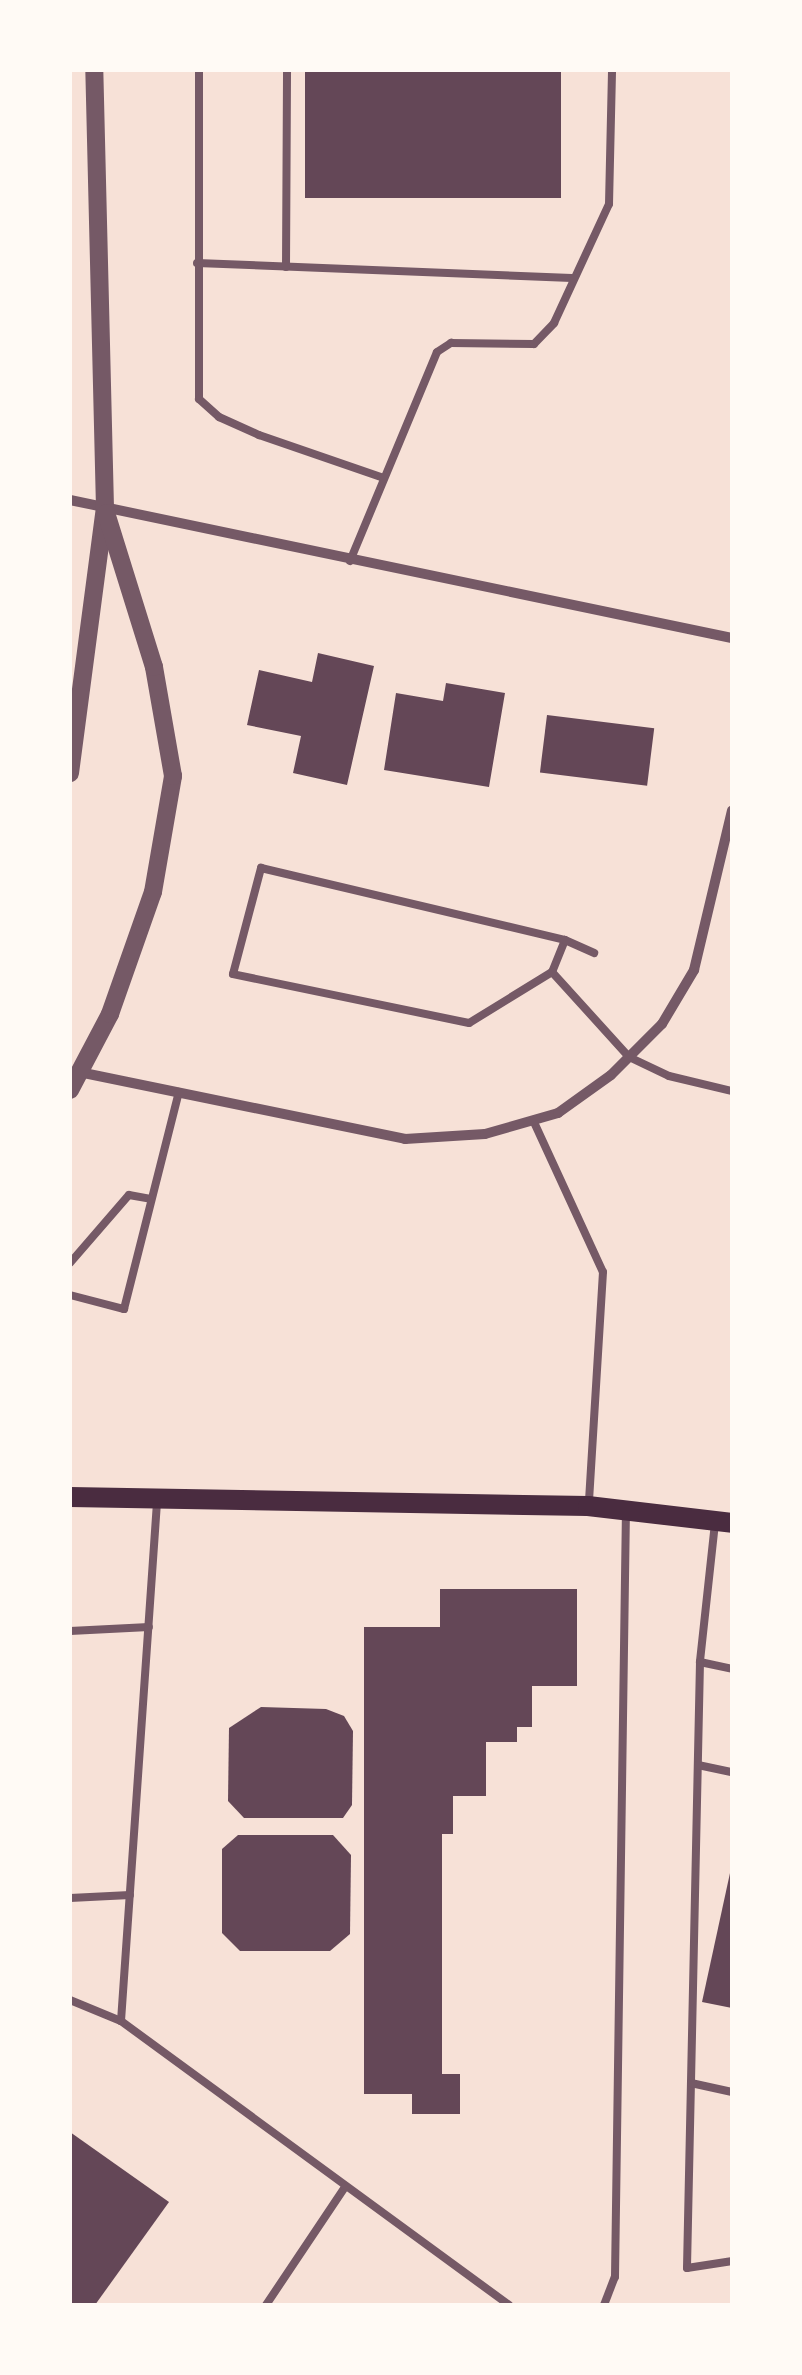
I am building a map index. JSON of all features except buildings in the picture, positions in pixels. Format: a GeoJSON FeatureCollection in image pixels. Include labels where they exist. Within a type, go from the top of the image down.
{"type":"FeatureCollection","features":[{"type":"Feature","properties":{"kind":"main road"},"geometry":{"type":"LineString","coordinates":[[70,1497],[588,1506],[724,1521]]}},
{"type":"Feature","properties":{"kind":"street"},"geometry":{"type":"LineString","coordinates":[[70,773],[104,508],[94,70]]}},
{"type":"Feature","properties":{"kind":"street"},"geometry":{"type":"LineString","coordinates":[[70,500],[732,638]]}},
{"type":"Feature","properties":{"kind":"street"},"geometry":{"type":"LineString","coordinates":[[70,1090],[74,1071],[110,1014],[153,892],[173,776],[154,667],[104,508]]}},
{"type":"Feature","properties":{"kind":"street"},"geometry":{"type":"LineString","coordinates":[[74,1071],[405,1139],[485,1134],[558,1113],[629,1057],[662,1024],[694,970],[732,810]]}},
{"type":"Feature","properties":{"kind":"lane"},"geometry":{"type":"LineString","coordinates":[[199,70],[200,399],[246,429],[384,478]]}},
{"type":"Feature","properties":{"kind":"lane"},"geometry":{"type":"LineString","coordinates":[[286,70],[286,267]]}},
{"type":"Feature","properties":{"kind":"lane"},"geometry":{"type":"LineString","coordinates":[[350,561],[437,352],[450,343],[541,340],[608,204],[612,70]]}},
{"type":"Feature","properties":{"kind":"lane"},"geometry":{"type":"LineString","coordinates":[[197,264],[572,278]]}},
{"type":"Feature","properties":{"kind":"lane"},"geometry":{"type":"LineString","coordinates":[[565,940],[552,972],[469,1022],[234,974],[261,868],[565,940],[594,952]]}},
{"type":"Feature","properties":{"kind":"lane"},"geometry":{"type":"LineString","coordinates":[[552,972],[629,1057],[669,1076],[732,1091]]}},
{"type":"Feature","properties":{"kind":"lane"},"geometry":{"type":"LineString","coordinates":[[70,1295],[124,1309],[179,1092]]}},
{"type":"Feature","properties":{"kind":"lane"},"geometry":{"type":"LineString","coordinates":[[533,1120],[603,1272],[588,1506]]}},
{"type":"Feature","properties":{"kind":"lane"},"geometry":{"type":"LineString","coordinates":[[70,1264],[128,1195],[152,1199]]}},
{"type":"Feature","properties":{"kind":"lane"},"geometry":{"type":"LineString","coordinates":[[121,2022],[157,1501]]}},
{"type":"Feature","properties":{"kind":"lane"},"geometry":{"type":"LineString","coordinates":[[604,2305],[615,2278],[626,1508]]}},
{"type":"Feature","properties":{"kind":"lane"},"geometry":{"type":"LineString","coordinates":[[724,1521],[700,1662],[687,2268],[732,2262]]}},
{"type":"Feature","properties":{"kind":"lane"},"geometry":{"type":"LineString","coordinates":[[70,1631],[149,1627]]}},
{"type":"Feature","properties":{"kind":"lane"},"geometry":{"type":"LineString","coordinates":[[700,1662],[732,1669]]}},
{"type":"Feature","properties":{"kind":"lane"},"geometry":{"type":"LineString","coordinates":[[698,1765],[732,1772]]}},
{"type":"Feature","properties":{"kind":"lane"},"geometry":{"type":"LineString","coordinates":[[70,1898],[130,1895]]}},
{"type":"Feature","properties":{"kind":"lane"},"geometry":{"type":"LineString","coordinates":[[70,2000],[121,2022],[509,2305]]}},
{"type":"Feature","properties":{"kind":"lane"},"geometry":{"type":"LineString","coordinates":[[691,2084],[732,2092]]}},
{"type":"Feature","properties":{"kind":"lane"},"geometry":{"type":"LineString","coordinates":[[266,2305],[344,2187]]}}]}
